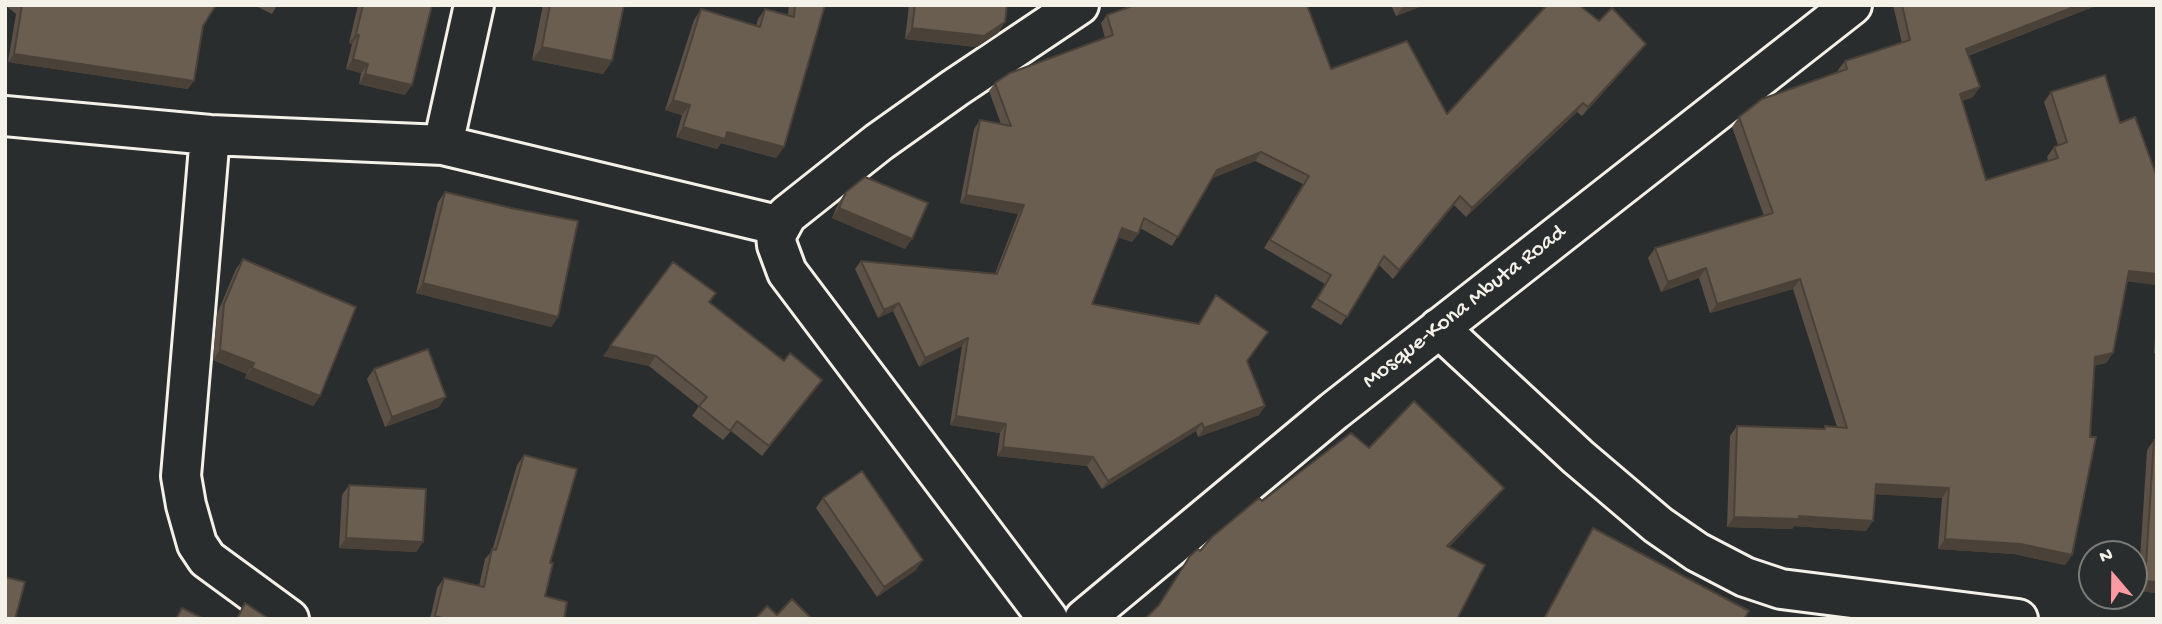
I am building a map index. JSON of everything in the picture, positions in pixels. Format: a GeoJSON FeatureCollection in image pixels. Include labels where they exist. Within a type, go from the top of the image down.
{"type":"FeatureCollection","features":[{"type":"Feature","properties":{"kind":"street"},"geometry":{"type":"LineString","coordinates":[[443,145],[474,5]]}},
{"type":"Feature","properties":{"kind":"street"},"geometry":{"type":"LineString","coordinates":[[1048,619],[787,272],[776,235],[787,215],[879,142],[1079,5]]}},
{"type":"Feature","properties":{"kind":"street","name":"Mosque-Kona Mbuta Road"},"geometry":{"type":"LineString","coordinates":[[1084,619],[1323,420],[1852,5]]}},
{"type":"Feature","properties":{"kind":"street"},"geometry":{"type":"LineString","coordinates":[[5,116],[210,135],[443,145],[781,226]]}},
{"type":"Feature","properties":{"kind":"street"},"geometry":{"type":"LineString","coordinates":[[210,135],[181,475],[197,544],[207,559],[289,619]]}},
{"type":"Feature","properties":{"kind":"street"},"geometry":{"type":"LineString","coordinates":[[1439,328],[1578,457],[1658,525],[1697,552],[1745,577],[1781,589],[2018,619]]}},
{"type":"Feature","properties":{"kind":"building"},"geometry":{"type":"Polygon","coordinates":[[[22,5],[216,5],[203,26],[194,81],[14,54],[22,5]]]}},
{"type":"Feature","properties":{"kind":"building"},"geometry":{"type":"Polygon","coordinates":[[[363,5],[432,5],[412,85],[365,74],[368,64],[353,59],[363,5]]]}},
{"type":"Feature","properties":{"kind":"building"},"geometry":{"type":"Polygon","coordinates":[[[550,5],[624,5],[612,61],[542,47],[550,5]]]}},
{"type":"Feature","properties":{"kind":"building"},"geometry":{"type":"Polygon","coordinates":[[[795,5],[825,5],[784,147],[727,132],[725,139],[683,127],[690,105],[673,100],[701,9],[760,27],[765,9],[794,17],[795,5]]]}},
{"type":"Feature","properties":{"kind":"building"},"geometry":{"type":"Polygon","coordinates":[[[915,5],[1007,5],[1005,22],[984,36],[912,28],[915,5]]]}},
{"type":"Feature","properties":{"kind":"building"},"geometry":{"type":"Polygon","coordinates":[[[1135,5],[1307,5],[1331,69],[1407,41],[1447,114],[1547,5],[1579,5],[1599,21],[1612,8],[1646,44],[1588,107],[1583,103],[1472,208],[1460,196],[1399,270],[1384,256],[1347,317],[1317,299],[1331,275],[1270,240],[1309,176],[1261,152],[1217,170],[1178,237],[1144,218],[1138,234],[1122,228],[1092,304],[1199,324],[1216,295],[1268,332],[1247,361],[1265,406],[1204,428],[1202,423],[1108,481],[1093,457],[1003,447],[1006,424],[956,416],[968,338],[925,358],[899,303],[884,310],[861,261],[997,274],[1024,205],[966,195],[980,120],[1011,126],[995,83],[1010,73],[1113,35],[1107,15],[1135,5]]]}},
{"type":"Feature","properties":{"kind":"building"},"geometry":{"type":"Polygon","coordinates":[[[1902,5],[2079,5],[1966,49],[1980,87],[1960,94],[1986,180],[2058,158],[2054,147],[2067,142],[2051,92],[2105,75],[2120,123],[2135,117],[2157,177],[2157,274],[2129,271],[2113,353],[2095,357],[2090,437],[2096,437],[2072,555],[2021,544],[1945,539],[1949,488],[1876,484],[1873,521],[1799,516],[1799,519],[1734,517],[1737,426],[1847,428],[1800,279],[1717,304],[1706,268],[1668,282],[1655,248],[1773,213],[1739,117],[1762,99],[1847,69],[1845,61],[1910,40],[1902,5]]]}},
{"type":"Feature","properties":{"kind":"building"},"geometry":{"type":"Polygon","coordinates":[[[865,177],[928,203],[912,239],[839,208],[846,192],[865,177]]]}},
{"type":"Feature","properties":{"kind":"building"},"geometry":{"type":"Polygon","coordinates":[[[445,192],[578,221],[558,317],[423,283],[445,192]]]}},
{"type":"Feature","properties":{"kind":"building"},"geometry":{"type":"Polygon","coordinates":[[[243,259],[356,307],[320,396],[252,368],[254,363],[220,350],[224,304],[243,259]]]}},
{"type":"Feature","properties":{"kind":"building"},"geometry":{"type":"Polygon","coordinates":[[[673,262],[716,293],[709,302],[784,361],[790,353],[822,380],[769,446],[737,421],[730,431],[699,406],[707,397],[656,356],[610,346],[673,262]]]}},
{"type":"Feature","properties":{"kind":"building"},"geometry":{"type":"Polygon","coordinates":[[[428,349],[446,397],[392,417],[374,369],[428,349]]]}},
{"type":"Feature","properties":{"kind":"building"},"geometry":{"type":"Polygon","coordinates":[[[1414,401],[1504,488],[1447,546],[1485,565],[1457,619],[1145,619],[1159,605],[1190,556],[1198,549],[1200,551],[1212,537],[1259,498],[1262,501],[1351,433],[1369,448],[1414,401]]]}},
{"type":"Feature","properties":{"kind":"building"},"geometry":{"type":"Polygon","coordinates":[[[2154,440],[2157,441],[2157,582],[2148,581],[2148,540],[2154,440]]]}},
{"type":"Feature","properties":{"kind":"building"},"geometry":{"type":"Polygon","coordinates":[[[524,455],[577,469],[550,563],[553,563],[545,596],[567,602],[564,619],[446,619],[435,616],[444,578],[484,587],[492,549],[496,550],[524,455]]]}},
{"type":"Feature","properties":{"kind":"building"},"geometry":{"type":"Polygon","coordinates":[[[862,471],[923,560],[884,587],[823,498],[862,471]]]}},
{"type":"Feature","properties":{"kind":"building"},"geometry":{"type":"Polygon","coordinates":[[[349,485],[426,489],[423,542],[346,538],[349,485]]]}},
{"type":"Feature","properties":{"kind":"building"},"geometry":{"type":"Polygon","coordinates":[[[1593,528],[1749,611],[1744,619],[1544,619],[1593,528]]]}},
{"type":"Feature","properties":{"kind":"building"},"geometry":{"type":"Polygon","coordinates":[[[5,577],[25,582],[15,619],[5,619],[5,577]]]}},
{"type":"Feature","properties":{"kind":"building"},"geometry":{"type":"Polygon","coordinates":[[[792,599],[812,619],[755,619],[767,606],[777,615],[792,599]]]}},
{"type":"Feature","properties":{"kind":"building"},"geometry":{"type":"Polygon","coordinates":[[[245,603],[269,619],[237,619],[245,603]]]}},
{"type":"Feature","properties":{"kind":"building"},"geometry":{"type":"Polygon","coordinates":[[[182,608],[204,619],[176,619],[182,608]]]}}]}
